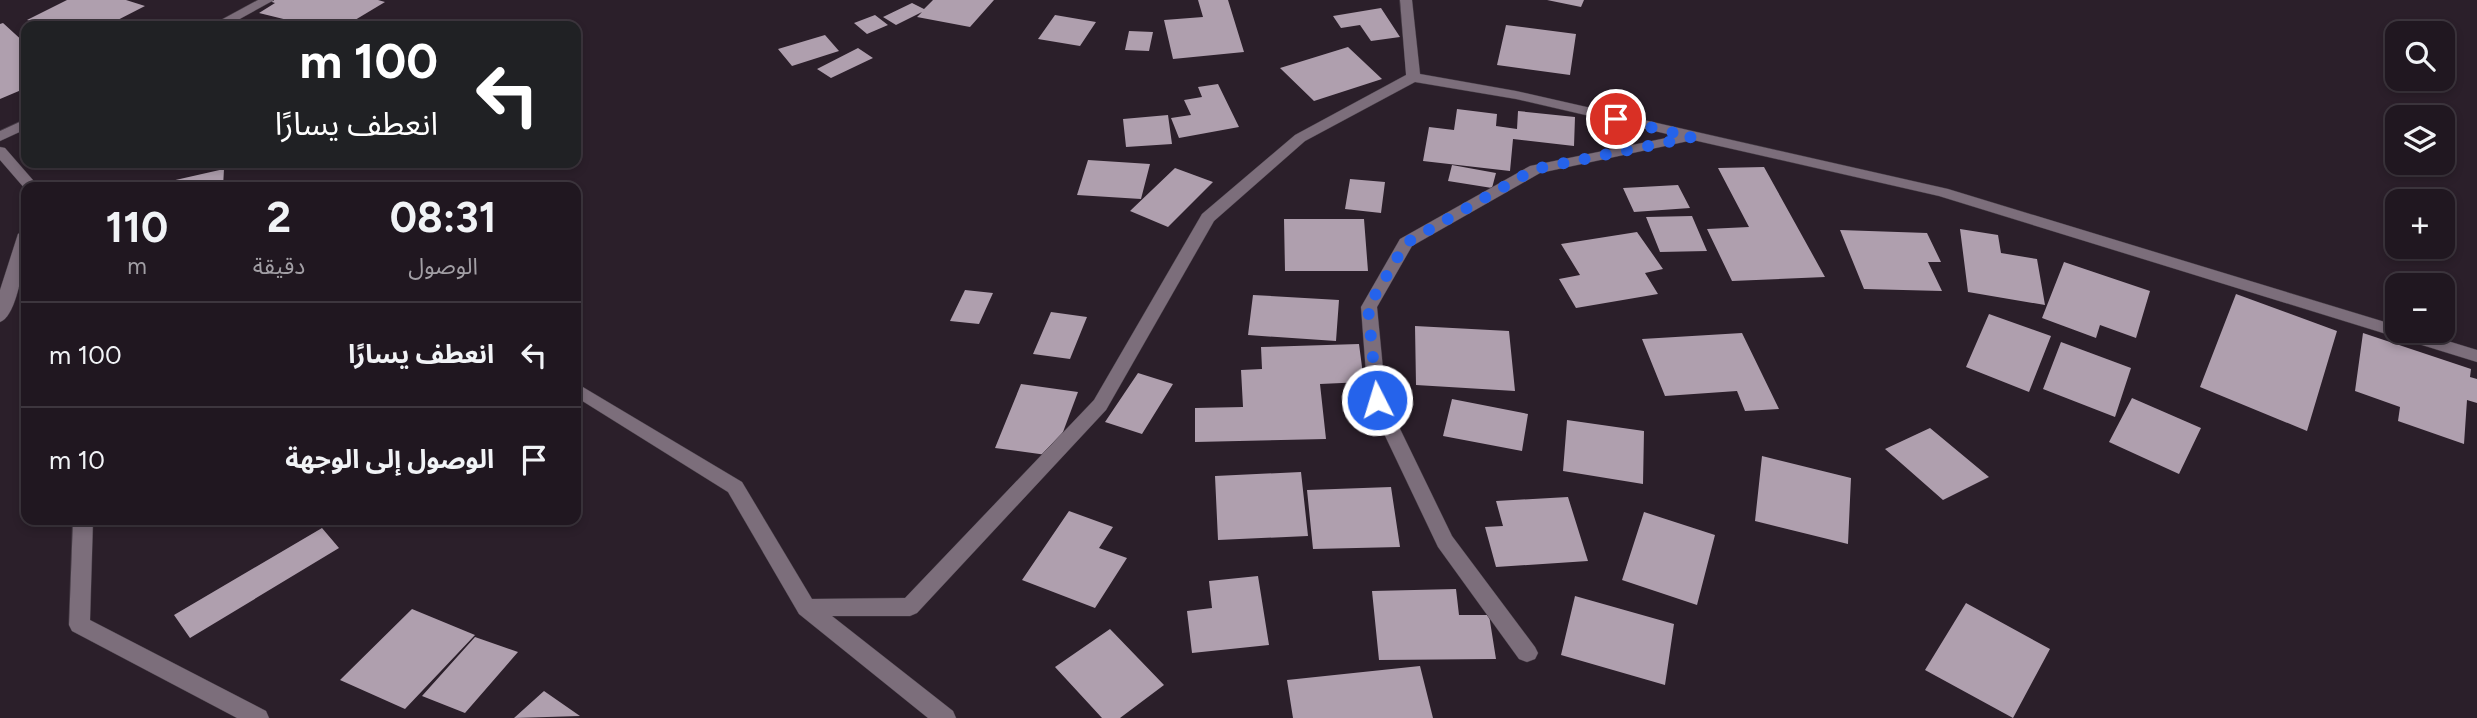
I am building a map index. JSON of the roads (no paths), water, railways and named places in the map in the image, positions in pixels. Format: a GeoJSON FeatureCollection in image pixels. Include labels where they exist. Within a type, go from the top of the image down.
{"type":"FeatureCollection","features":[{"type":"Feature","properties":{"kind":"street"},"geometry":{"type":"LineString","coordinates":[[227,21],[268,0]]}},
{"type":"Feature","properties":{"kind":"street"},"geometry":{"type":"LineString","coordinates":[[1406,0],[1413,77]]}},
{"type":"Feature","properties":{"kind":"street"},"geometry":{"type":"LineString","coordinates":[[806,608],[910,607],[1100,405],[1208,218],[1300,138],[1413,77],[1516,95],[1943,192],[2477,356]]}},
{"type":"Feature","properties":{"kind":"street"},"geometry":{"type":"LineString","coordinates":[[0,137],[21,126]]}},
{"type":"Feature","properties":{"kind":"street"},"geometry":{"type":"LineString","coordinates":[[1527,653],[1445,541],[1377,400],[1368,307],[1406,243],[1535,169],[1692,137]]}},
{"type":"Feature","properties":{"kind":"street"},"geometry":{"type":"LineString","coordinates":[[0,151],[28,182]]}},
{"type":"Feature","properties":{"kind":"street"},"geometry":{"type":"LineString","coordinates":[[0,316],[21,250]]}},
{"type":"Feature","properties":{"kind":"street"},"geometry":{"type":"LineString","coordinates":[[581,392],[735,487],[806,608],[945,718]]}},
{"type":"Feature","properties":{"kind":"street"},"geometry":{"type":"LineString","coordinates":[[83,525],[79,625],[258,718]]}}]}
